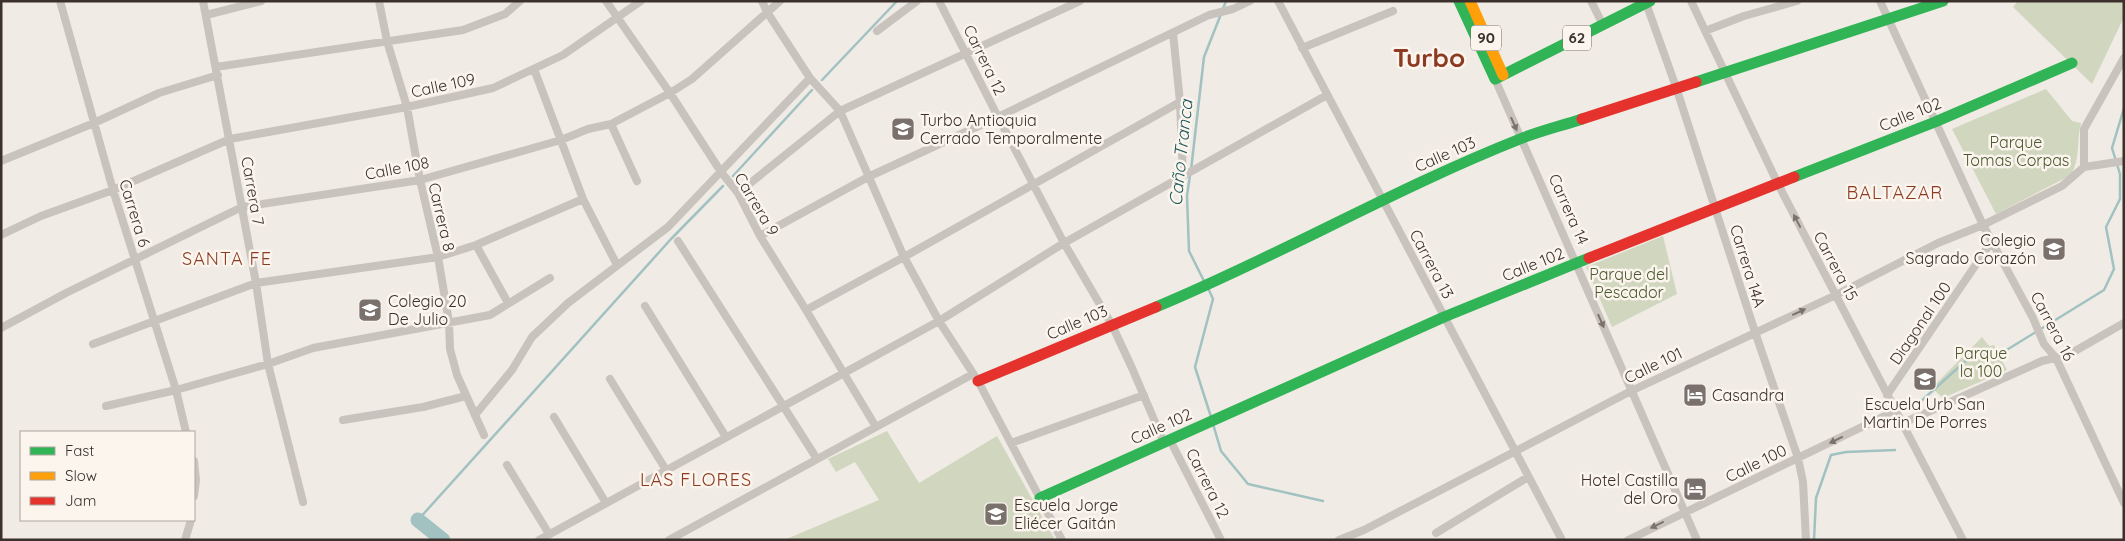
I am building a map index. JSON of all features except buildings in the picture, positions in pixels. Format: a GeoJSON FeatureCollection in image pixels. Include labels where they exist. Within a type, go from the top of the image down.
{"type":"FeatureCollection","features":[{"type":"Feature","properties":{"kind":"street","name":"Carrera 6"},"geometry":{"type":"LineString","coordinates":[[60,1],[113,190],[176,390],[186,431]]}},
{"type":"Feature","properties":{"kind":"street","name":"Carrera 7"},"geometry":{"type":"LineString","coordinates":[[203,1],[256,283],[268,364],[303,502]]}},
{"type":"Feature","properties":{"kind":"street"},"geometry":{"type":"LineString","coordinates":[[206,15],[261,1]]}},
{"type":"Feature","properties":{"kind":"street","name":"Carrera 8"},"geometry":{"type":"LineString","coordinates":[[379,1],[387,41],[407,107],[420,180],[438,257],[449,322],[450,349],[466,396],[484,435]]}},
{"type":"Feature","properties":{"kind":"street"},"geometry":{"type":"LineString","coordinates":[[1,161],[94,123],[159,93],[217,71],[387,41],[463,30],[505,14],[520,1]]}},
{"type":"Feature","properties":{"kind":"street","name":"Carrera 9"},"geometry":{"type":"LineString","coordinates":[[606,1],[670,93],[721,172],[738,193],[760,236],[876,427]]}},
{"type":"Feature","properties":{"kind":"street","name":"Calle 109"},"geometry":{"type":"LineString","coordinates":[[1,235],[41,216],[113,190],[230,139],[407,107],[493,88],[563,55],[641,1]]}},
{"type":"Feature","properties":{"kind":"street"},"geometry":{"type":"LineString","coordinates":[[762,1],[767,12],[810,78],[840,111],[904,257],[939,321],[975,378],[1062,540]]}},
{"type":"Feature","properties":{"kind":"street","name":"Calle 108"},"geometry":{"type":"LineString","coordinates":[[1,328],[66,293],[242,207],[420,180],[561,140],[588,129],[611,124],[692,80],[780,1]]}},
{"type":"Feature","properties":{"kind":"street"},"geometry":{"type":"LineString","coordinates":[[877,31],[917,1]]}},
{"type":"Feature","properties":{"kind":"street","name":"Carrera 12"},"geometry":{"type":"LineString","coordinates":[[940,1],[1064,243],[1112,325],[1167,441],[1221,540]]}},
{"type":"Feature","properties":{"kind":"street"},"geometry":{"type":"LineString","coordinates":[[738,193],[840,111],[1080,1]]}},
{"type":"Feature","properties":{"kind":"street"},"geometry":{"type":"LineString","coordinates":[[760,236],[868,177],[998,117],[1209,15],[1233,10],[1250,1]]}},
{"type":"Feature","properties":{"kind":"street","name":"Carrera 13"},"geometry":{"type":"LineString","coordinates":[[1278,1],[1562,540]]}},
{"type":"Feature","properties":{"kind":"street","name":"Carrera 14"},"geometry":{"type":"LineString","coordinates":[[1459,1],[1499,77]]}},
{"type":"Feature","properties":{"kind":"street","name":"Carrera 14"},"geometry":{"type":"LineString","coordinates":[[1470,1],[1521,139],[1697,540]]}},
{"type":"Feature","properties":{"kind":"street"},"geometry":{"type":"LineString","coordinates":[[1591,1],[1603,25]]}},
{"type":"Feature","properties":{"kind":"street","name":"Carrera 15"},"geometry":{"type":"LineString","coordinates":[[1691,1],[1778,184],[1901,424],[1963,540]]}},
{"type":"Feature","properties":{"kind":"street"},"geometry":{"type":"LineString","coordinates":[[1705,30],[1796,1]]}},
{"type":"Feature","properties":{"kind":"street","name":"Carrera 16"},"geometry":{"type":"LineString","coordinates":[[1880,1],[1983,225],[2033,318],[2044,344],[2056,358],[2124,503]]}},
{"type":"Feature","properties":{"kind":"street","name":"Calle 103"},"geometry":{"type":"LineString","coordinates":[[669,540],[876,427],[975,378],[1199,289],[1382,200],[1521,139],[1676,87],[1725,74],[1942,1]]}},
{"type":"Feature","properties":{"kind":"street","name":"62"},"geometry":{"type":"LineString","coordinates":[[1499,77],[1648,2]]}},
{"type":"Feature","properties":{"kind":"street","name":"Carrera 14A"},"geometry":{"type":"LineString","coordinates":[[1648,2],[1798,458],[1803,482],[1806,540]]}},
{"type":"Feature","properties":{"kind":"street"},"geometry":{"type":"LineString","coordinates":[[1302,48],[1393,11]]}},
{"type":"Feature","properties":{"kind":"street"},"geometry":{"type":"LineString","coordinates":[[1172,33],[1180,102],[1184,175]]}},
{"type":"Feature","properties":{"kind":"street"},"geometry":{"type":"LineString","coordinates":[[2124,58],[2084,129],[2084,167],[2124,161]]}},
{"type":"Feature","properties":{"kind":"street","name":"Calle 102"},"geometry":{"type":"LineString","coordinates":[[1040,498],[1444,318],[1716,207],[1935,122],[2072,63]]}},
{"type":"Feature","properties":{"kind":"street"},"geometry":{"type":"LineString","coordinates":[[534,69],[583,199],[617,265]]}},
{"type":"Feature","properties":{"kind":"street"},"geometry":{"type":"LineString","coordinates":[[475,415],[512,370],[532,337],[568,303],[668,227],[810,78]]}},
{"type":"Feature","properties":{"kind":"street"},"geometry":{"type":"LineString","coordinates":[[539,540],[939,321],[1064,243],[1327,95]]}},
{"type":"Feature","properties":{"kind":"street"},"geometry":{"type":"LineString","coordinates":[[806,310],[1180,102]]}},
{"type":"Feature","properties":{"kind":"street"},"geometry":{"type":"LineString","coordinates":[[611,124],[637,181]]}},
{"type":"Feature","properties":{"kind":"street","name":"Calle 101"},"geometry":{"type":"LineString","coordinates":[[1339,540],[1364,530],[1514,450],[1631,391],[1836,295],[1938,243],[1983,225],[2062,186],[2084,167]]}},
{"type":"Feature","properties":{"kind":"street"},"geometry":{"type":"LineString","coordinates":[[93,344],[256,283],[438,257],[476,245],[583,199]]}},
{"type":"Feature","properties":{"kind":"street"},"geometry":{"type":"LineString","coordinates":[[678,241],[816,459]]}},
{"type":"Feature","properties":{"kind":"street","name":"Diagonal 100"},"geometry":{"type":"LineString","coordinates":[[1887,396],[1992,241]]}},
{"type":"Feature","properties":{"kind":"street"},"geometry":{"type":"LineString","coordinates":[[476,245],[508,303]]}},
{"type":"Feature","properties":{"kind":"street"},"geometry":{"type":"LineString","coordinates":[[106,406],[176,390],[268,364],[313,348],[490,315],[550,278]]}},
{"type":"Feature","properties":{"kind":"street"},"geometry":{"type":"LineString","coordinates":[[645,306],[726,438]]}},
{"type":"Feature","properties":{"kind":"street"},"geometry":{"type":"LineString","coordinates":[[1901,424],[2042,361],[2068,355],[2124,323]]}},
{"type":"Feature","properties":{"kind":"street"},"geometry":{"type":"LineString","coordinates":[[610,380],[666,470]]}},
{"type":"Feature","properties":{"kind":"street"},"geometry":{"type":"LineString","coordinates":[[1011,443],[1144,395]]}},
{"type":"Feature","properties":{"kind":"street"},"geometry":{"type":"LineString","coordinates":[[342,420],[423,407],[466,396]]}},
{"type":"Feature","properties":{"kind":"street","name":"Calle 100"},"geometry":{"type":"LineString","coordinates":[[1628,540],[1895,411]]}},
{"type":"Feature","properties":{"kind":"street"},"geometry":{"type":"LineString","coordinates":[[554,417],[606,503]]}},
{"type":"Feature","properties":{"kind":"street"},"geometry":{"type":"LineString","coordinates":[[506,465],[549,534]]}},
{"type":"Feature","properties":{"kind":"street"},"geometry":{"type":"LineString","coordinates":[[195,470],[195,488]]}},
{"type":"Feature","properties":{"kind":"street"},"geometry":{"type":"LineString","coordinates":[[1436,533],[1528,477]]}},
{"type":"Feature","properties":{"kind":"street"},"geometry":{"type":"LineString","coordinates":[[185,540],[191,521]]}},
{"type":"Feature","properties":{"kind":"green space"},"geometry":{"type":"Polygon","coordinates":[[[2018,1],[2124,1],[2124,17],[2092,84],[2013,7],[2018,1]]]}},
{"type":"Feature","properties":{"kind":"green space","name":"Parque Tomas Corpas"},"geometry":{"type":"Polygon","coordinates":[[[2046,89],[2072,121],[2081,123],[2074,168],[2071,175],[1996,214],[1952,129],[2046,89]]]}},
{"type":"Feature","properties":{"kind":"green space","name":"Parque del Pescador"},"geometry":{"type":"Polygon","coordinates":[[[1663,236],[1677,294],[1612,327],[1586,267],[1663,236]]]}},
{"type":"Feature","properties":{"kind":"green space","name":"Parque la 100"},"geometry":{"type":"Polygon","coordinates":[[[1982,337],[1989,346],[1994,345],[2007,370],[1943,398],[1932,388],[1982,337]]]}},
{"type":"Feature","properties":{"kind":"green space"},"geometry":{"type":"Polygon","coordinates":[[[887,431],[919,483],[997,436],[1055,540],[784,540],[879,500],[855,462],[836,472],[828,459],[887,431]]]}},
{"type":"Feature","properties":{"kind":"waterway"},"geometry":{"type":"LineString","coordinates":[[822,80],[897,1]]}},
{"type":"Feature","properties":{"kind":"waterway","name":"Caño Tranca"},"geometry":{"type":"LineString","coordinates":[[1223,9],[1226,1]]}},
{"type":"Feature","properties":{"kind":"waterway","name":"Caño Tranca"},"geometry":{"type":"LineString","coordinates":[[1191,170],[1204,57],[1221,14]]}},
{"type":"Feature","properties":{"kind":"waterway"},"geometry":{"type":"LineString","coordinates":[[733,176],[812,90]]}},
{"type":"Feature","properties":{"kind":"waterway"},"geometry":{"type":"LineString","coordinates":[[1919,403],[1970,357],[2005,351],[2104,290],[2114,269],[2106,227],[2120,199],[2120,174],[2112,148],[2124,108]]}},
{"type":"Feature","properties":{"kind":"waterway","name":"Caño Tranca"},"geometry":{"type":"LineString","coordinates":[[1190,175],[1187,196],[1189,251],[1205,283]]}},
{"type":"Feature","properties":{"kind":"waterway"},"geometry":{"type":"LineString","coordinates":[[418,520],[671,239],[723,186]]}},
{"type":"Feature","properties":{"kind":"waterway","name":"Caño Tranca"},"geometry":{"type":"LineString","coordinates":[[1208,288],[1213,299],[1195,367],[1211,417]]}},
{"type":"Feature","properties":{"kind":"waterway","name":"Caño Tranca"},"geometry":{"type":"LineString","coordinates":[[1213,424],[1221,451],[1248,484],[1323,501]]}},
{"type":"Feature","properties":{"kind":"waterway"},"geometry":{"type":"LineString","coordinates":[[1814,540],[1816,498],[1831,455],[1846,452],[1895,450]]}},
{"type":"Feature","properties":{"kind":"waterway"},"geometry":{"type":"LineString","coordinates":[[418,520],[443,540]]}},
{"type":"Feature","properties":{"kind":"traffic: fast"},"geometry":{"type":"LineString","coordinates":[[1459,1],[1495,79],[1650,1]]}},
{"type":"Feature","properties":{"kind":"traffic: fast"},"geometry":{"type":"LineString","coordinates":[[1696,82],[1943,1]]}},
{"type":"Feature","properties":{"kind":"traffic: fast"},"geometry":{"type":"LineString","coordinates":[[1794,177],[1935,122],[2072,63]]}},
{"type":"Feature","properties":{"kind":"traffic: fast"},"geometry":{"type":"LineString","coordinates":[[1156,307],[1474,158],[1528,136],[1582,119]]}},
{"type":"Feature","properties":{"kind":"traffic: fast"},"geometry":{"type":"LineString","coordinates":[[1040,498],[1444,317],[1589,258]]}},
{"type":"Feature","properties":{"kind":"traffic: slow"},"geometry":{"type":"LineString","coordinates":[[1470,1],[1503,75]]}},
{"type":"Feature","properties":{"kind":"traffic: jam"},"geometry":{"type":"LineString","coordinates":[[1582,119],[1696,82]]}},
{"type":"Feature","properties":{"kind":"traffic: jam"},"geometry":{"type":"LineString","coordinates":[[1589,258],[1794,177]]}},
{"type":"Feature","properties":{"kind":"traffic: jam"},"geometry":{"type":"LineString","coordinates":[[978,381],[1156,307]]}},
{"type":"Feature","properties":{"kind":"place","name":"Turbo Antioquia Cerrado Temporalmente"},"geometry":{"type":"Point","coordinates":[903,129]}},
{"type":"Feature","properties":{"kind":"place","name":"Colegio Sagrado Corazón"},"geometry":{"type":"Point","coordinates":[2054,249]}},
{"type":"Feature","properties":{"kind":"place","name":"Colegio 20 De Julio"},"geometry":{"type":"Point","coordinates":[370,310]}},
{"type":"Feature","properties":{"kind":"place","name":"Escuela Urb San Martin De Porres"},"geometry":{"type":"Point","coordinates":[1925,379]}},
{"type":"Feature","properties":{"kind":"place","name":"Casandra"},"geometry":{"type":"Point","coordinates":[1695,395]}},
{"type":"Feature","properties":{"kind":"place","name":"Hotel Castilla del Oro"},"geometry":{"type":"Point","coordinates":[1695,489]}},
{"type":"Feature","properties":{"kind":"place","name":"Escuela Jorge Eliécer Gaitán"},"geometry":{"type":"Point","coordinates":[996,514]}},
{"type":"Feature","properties":{"kind":"district","name":"Turbo"},"geometry":{"type":"Point","coordinates":[1429,58]}},
{"type":"Feature","properties":{"kind":"district","name":"BALTAZAR"},"geometry":{"type":"Point","coordinates":[1895,193]}},
{"type":"Feature","properties":{"kind":"district","name":"SANTA FE"},"geometry":{"type":"Point","coordinates":[227,259]}},
{"type":"Feature","properties":{"kind":"district","name":"LAS FLORES"},"geometry":{"type":"Point","coordinates":[696,480]}}]}
